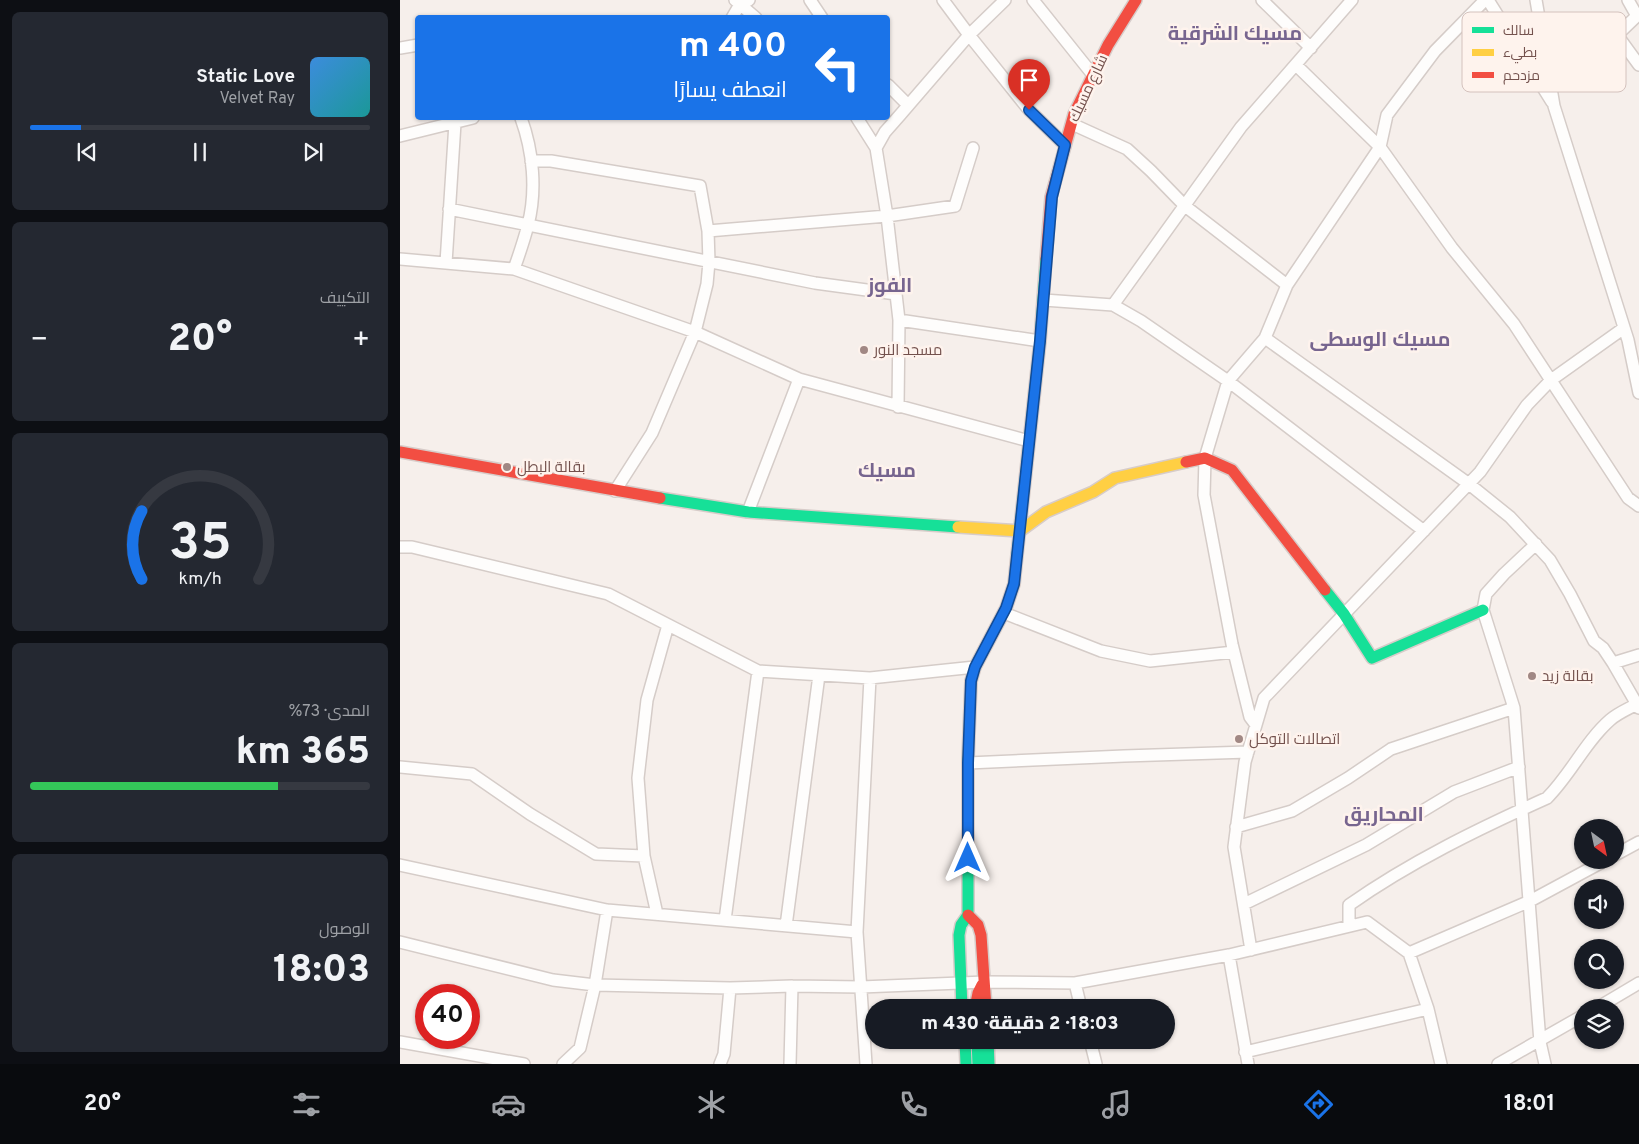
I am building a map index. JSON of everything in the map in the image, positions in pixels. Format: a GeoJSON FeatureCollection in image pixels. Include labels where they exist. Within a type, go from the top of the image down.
{"type":"FeatureCollection","features":[{"type":"Feature","properties":{"kind":"street"},"geometry":{"type":"LineString","coordinates":[[810,0],[820,15]]}},
{"type":"Feature","properties":{"kind":"street"},"geometry":{"type":"LineString","coordinates":[[943,0],[1029,110],[1065,145]]}},
{"type":"Feature","properties":{"kind":"street"},"geometry":{"type":"LineString","coordinates":[[876,148],[885,132],[969,35],[1005,0]]}},
{"type":"Feature","properties":{"kind":"street"},"geometry":{"type":"LineString","coordinates":[[1033,0],[1092,75]]}},
{"type":"Feature","properties":{"kind":"street","name":"شارع مسيك"},"geometry":{"type":"LineString","coordinates":[[962,999],[959,930],[963,920],[968,915],[968,763],[971,681],[975,667],[1004,613],[1014,584],[1040,341],[1052,197],[1065,145],[1092,75],[1136,0]]}},
{"type":"Feature","properties":{"kind":"street"},"geometry":{"type":"LineString","coordinates":[[1262,0],[1311,48]]}},
{"type":"Feature","properties":{"kind":"street"},"geometry":{"type":"LineString","coordinates":[[1113,306],[1241,127],[1352,0]]}},
{"type":"Feature","properties":{"kind":"street"},"geometry":{"type":"LineString","coordinates":[[1475,12],[1487,0],[1495,12]]}},
{"type":"Feature","properties":{"kind":"street"},"geometry":{"type":"LineString","coordinates":[[1626,26],[1638,15],[1628,0]]}},
{"type":"Feature","properties":{"kind":"street"},"geometry":{"type":"LineString","coordinates":[[734,15],[742,2],[753,15]]}},
{"type":"Feature","properties":{"kind":"street"},"geometry":{"type":"LineString","coordinates":[[1256,725],[1250,717],[1234,652],[1204,496],[1205,458],[1228,381],[1265,338],[1287,285],[1380,147],[1387,115],[1435,51],[1462,25]]}},
{"type":"Feature","properties":{"kind":"street"},"geometry":{"type":"LineString","coordinates":[[400,48],[415,46]]}},
{"type":"Feature","properties":{"kind":"street"},"geometry":{"type":"LineString","coordinates":[[1626,47],[1639,65]]}},
{"type":"Feature","properties":{"kind":"street"},"geometry":{"type":"LineString","coordinates":[[1296,64],[1380,147],[1452,248],[1514,324],[1628,498],[1639,506]]}},
{"type":"Feature","properties":{"kind":"street"},"geometry":{"type":"LineString","coordinates":[[890,87],[908,105]]}},
{"type":"Feature","properties":{"kind":"street"},"geometry":{"type":"LineString","coordinates":[[1545,92],[1554,106]]}},
{"type":"Feature","properties":{"kind":"street"},"geometry":{"type":"LineString","coordinates":[[1552,92],[1554,106],[1624,328],[1639,392]]}},
{"type":"Feature","properties":{"kind":"street"},"geometry":{"type":"LineString","coordinates":[[400,136],[465,120]]}},
{"type":"Feature","properties":{"kind":"street"},"geometry":{"type":"LineString","coordinates":[[514,269],[529,224],[533,192],[531,161],[526,132],[522,120]]}},
{"type":"Feature","properties":{"kind":"street"},"geometry":{"type":"LineString","coordinates":[[858,120],[876,148],[887,216],[899,320],[898,407]]}},
{"type":"Feature","properties":{"kind":"street"},"geometry":{"type":"LineString","coordinates":[[446,264],[455,123]]}},
{"type":"Feature","properties":{"kind":"street"},"geometry":{"type":"LineString","coordinates":[[1072,124],[1127,149],[1185,206],[1287,285]]}},
{"type":"Feature","properties":{"kind":"street"},"geometry":{"type":"LineString","coordinates":[[708,231],[887,216],[955,206],[973,148]]}},
{"type":"Feature","properties":{"kind":"street"},"geometry":{"type":"LineString","coordinates":[[531,161],[551,161],[700,186],[708,231],[709,262],[707,284],[695,332],[652,433],[615,491]]}},
{"type":"Feature","properties":{"kind":"street"},"geometry":{"type":"LineString","coordinates":[[450,209],[815,283],[896,294]]}},
{"type":"Feature","properties":{"kind":"street"},"geometry":{"type":"LineString","coordinates":[[400,259],[514,269],[695,332],[798,379],[1029,441]]}},
{"type":"Feature","properties":{"kind":"street"},"geometry":{"type":"LineString","coordinates":[[1044,300],[1113,306],[1141,320],[1228,381],[1424,531]]}},
{"type":"Feature","properties":{"kind":"street"},"geometry":{"type":"LineString","coordinates":[[899,320],[1040,341]]}},
{"type":"Feature","properties":{"kind":"street"},"geometry":{"type":"LineString","coordinates":[[1251,950],[1234,847],[1248,752],[1264,698],[1480,472],[1527,405],[1551,380],[1624,328]]}},
{"type":"Feature","properties":{"kind":"street"},"geometry":{"type":"LineString","coordinates":[[1265,338],[1469,484],[1510,517],[1550,560],[1594,641],[1603,648],[1638,706],[1611,719],[1594,737],[1559,786],[1547,798],[1442,847],[1384,880],[1349,905],[1349,926]]}},
{"type":"Feature","properties":{"kind":"street"},"geometry":{"type":"LineString","coordinates":[[748,512],[798,379]]}},
{"type":"Feature","properties":{"kind":"street"},"geometry":{"type":"LineString","coordinates":[[400,452],[615,491],[748,512],[1020,531],[1046,512],[1093,492],[1116,478],[1205,458],[1232,470],[1344,614],[1372,658],[1483,610]]}},
{"type":"Feature","properties":{"kind":"street"},"geometry":{"type":"LineString","coordinates":[[1536,544],[1486,594],[1483,610],[1514,708],[1540,1042],[1545,1064]]}},
{"type":"Feature","properties":{"kind":"street"},"geometry":{"type":"LineString","coordinates":[[400,547],[412,547],[608,594],[758,671],[870,678],[975,667]]}},
{"type":"Feature","properties":{"kind":"street"},"geometry":{"type":"LineString","coordinates":[[1004,613],[1102,651],[1150,661],[1234,652]]}},
{"type":"Feature","properties":{"kind":"street"},"geometry":{"type":"LineString","coordinates":[[657,914],[644,856],[638,778],[647,700],[668,625]]}},
{"type":"Feature","properties":{"kind":"street"},"geometry":{"type":"LineString","coordinates":[[1613,663],[1639,656]]}},
{"type":"Feature","properties":{"kind":"street"},"geometry":{"type":"LineString","coordinates":[[725,920],[758,671]]}},
{"type":"Feature","properties":{"kind":"street"},"geometry":{"type":"LineString","coordinates":[[786,926],[820,675]]}},
{"type":"Feature","properties":{"kind":"street"},"geometry":{"type":"LineString","coordinates":[[866,1064],[857,932],[870,678]]}},
{"type":"Feature","properties":{"kind":"street"},"geometry":{"type":"LineString","coordinates":[[1236,826],[1292,811],[1392,749],[1514,708]]}},
{"type":"Feature","properties":{"kind":"street"},"geometry":{"type":"LineString","coordinates":[[968,763],[1248,752]]}},
{"type":"Feature","properties":{"kind":"street"},"geometry":{"type":"LineString","coordinates":[[1244,904],[1366,846],[1454,792],[1519,767]]}},
{"type":"Feature","properties":{"kind":"street"},"geometry":{"type":"LineString","coordinates":[[400,768],[472,774],[530,814],[596,854],[644,856]]}},
{"type":"Feature","properties":{"kind":"street"},"geometry":{"type":"LineString","coordinates":[[1624,850],[1639,842]]}},
{"type":"Feature","properties":{"kind":"street"},"geometry":{"type":"LineString","coordinates":[[400,865],[607,910],[857,932]]}},
{"type":"Feature","properties":{"kind":"street"},"geometry":{"type":"LineString","coordinates":[[1409,953],[1530,900],[1589,869]]}},
{"type":"Feature","properties":{"kind":"street"},"geometry":{"type":"LineString","coordinates":[[563,1064],[580,1048],[594,985],[607,910]]}},
{"type":"Feature","properties":{"kind":"street"},"geometry":{"type":"LineString","coordinates":[[968,915],[974,920],[980,930],[986,999]]}},
{"type":"Feature","properties":{"kind":"street"},"geometry":{"type":"LineString","coordinates":[[400,942],[553,980],[594,985],[730,988],[792,986],[861,987],[961,982],[1075,983],[1229,955],[1368,922],[1409,953],[1428,1009],[1441,1064]]}},
{"type":"Feature","properties":{"kind":"street"},"geometry":{"type":"LineString","coordinates":[[1229,955],[1248,1064]]}},
{"type":"Feature","properties":{"kind":"street"},"geometry":{"type":"LineString","coordinates":[[977,999],[978,993],[985,982]]}},
{"type":"Feature","properties":{"kind":"street"},"geometry":{"type":"LineString","coordinates":[[1075,983],[1079,999]]}},
{"type":"Feature","properties":{"kind":"street"},"geometry":{"type":"LineString","coordinates":[[1612,999],[1639,983]]}},
{"type":"Feature","properties":{"kind":"street"},"geometry":{"type":"LineString","coordinates":[[790,1064],[792,986]]}},
{"type":"Feature","properties":{"kind":"street"},"geometry":{"type":"LineString","coordinates":[[720,1064],[724,1054],[730,988]]}},
{"type":"Feature","properties":{"kind":"street"},"geometry":{"type":"LineString","coordinates":[[1245,1052],[1428,1009]]}},
{"type":"Feature","properties":{"kind":"street"},"geometry":{"type":"LineString","coordinates":[[1498,1064],[1540,1042],[1574,1021]]}},
{"type":"Feature","properties":{"kind":"street"},"geometry":{"type":"LineString","coordinates":[[400,1042],[524,1064]]}},
{"type":"Feature","properties":{"kind":"street"},"geometry":{"type":"LineString","coordinates":[[965,1049],[966,1064]]}},
{"type":"Feature","properties":{"kind":"street"},"geometry":{"type":"LineString","coordinates":[[977,1049],[978,1064]]}},
{"type":"Feature","properties":{"kind":"street"},"geometry":{"type":"LineString","coordinates":[[988,1049],[989,1064]]}},
{"type":"Feature","properties":{"kind":"street"},"geometry":{"type":"LineString","coordinates":[[1092,1049],[1096,1064]]}},
{"type":"Feature","properties":{"kind":"traffic: fast"},"geometry":{"type":"LineString","coordinates":[[1017,555],[1040,341],[1046,259]]}},
{"type":"Feature","properties":{"kind":"traffic: fast"},"geometry":{"type":"LineString","coordinates":[[660,498],[748,512],[958,527]]}},
{"type":"Feature","properties":{"kind":"traffic: fast"},"geometry":{"type":"LineString","coordinates":[[1325,590],[1344,614],[1372,658],[1483,610]]}},
{"type":"Feature","properties":{"kind":"traffic: fast"},"geometry":{"type":"LineString","coordinates":[[962,999],[959,935],[961,925],[968,915],[968,759]]}},
{"type":"Feature","properties":{"kind":"traffic: fast"},"geometry":{"type":"LineString","coordinates":[[965,1049],[966,1064]]}},
{"type":"Feature","properties":{"kind":"traffic: fast"},"geometry":{"type":"LineString","coordinates":[[977,1049],[978,1064]]}},
{"type":"Feature","properties":{"kind":"traffic: fast"},"geometry":{"type":"LineString","coordinates":[[988,1049],[989,1064]]}},
{"type":"Feature","properties":{"kind":"traffic: slow"},"geometry":{"type":"LineString","coordinates":[[958,527],[1020,531],[1046,512],[1093,492],[1115,478],[1186,462]]}},
{"type":"Feature","properties":{"kind":"traffic: slow"},"geometry":{"type":"LineString","coordinates":[[968,759],[971,681],[975,667],[1006,608],[1014,584],[1017,555]]}},
{"type":"Feature","properties":{"kind":"traffic: jam"},"geometry":{"type":"LineString","coordinates":[[1046,259],[1051,197],[1074,114],[1108,45],[1136,0]]}},
{"type":"Feature","properties":{"kind":"traffic: jam"},"geometry":{"type":"LineString","coordinates":[[400,452],[660,498]]}},
{"type":"Feature","properties":{"kind":"traffic: jam"},"geometry":{"type":"LineString","coordinates":[[1186,462],[1205,458],[1232,470],[1325,590]]}},
{"type":"Feature","properties":{"kind":"traffic: jam"},"geometry":{"type":"LineString","coordinates":[[968,915],[978,925],[981,935],[985,999]]}},
{"type":"Feature","properties":{"kind":"traffic: jam"},"geometry":{"type":"LineString","coordinates":[[977,999],[982,985]]}},
{"type":"Feature","properties":{"kind":"place","name":"مسجد النور"},"geometry":{"type":"Point","coordinates":[864,350]}},
{"type":"Feature","properties":{"kind":"place","name":"بقالة البطل"},"geometry":{"type":"Point","coordinates":[507,467]}},
{"type":"Feature","properties":{"kind":"place","name":"بقالة زيد"},"geometry":{"type":"Point","coordinates":[1532,676]}},
{"type":"Feature","properties":{"kind":"place","name":"اتصالات التوكل"},"geometry":{"type":"Point","coordinates":[1239,739]}},
{"type":"Feature","properties":{"kind":"district","name":"مسيك الشرقية"},"geometry":{"type":"Point","coordinates":[1235,33]}},
{"type":"Feature","properties":{"kind":"district","name":"الفوز"},"geometry":{"type":"Point","coordinates":[890,285]}},
{"type":"Feature","properties":{"kind":"district","name":"مسيك الوسطى"},"geometry":{"type":"Point","coordinates":[1380,339]}},
{"type":"Feature","properties":{"kind":"district","name":"مسيك"},"geometry":{"type":"Point","coordinates":[887,470]}},
{"type":"Feature","properties":{"kind":"district","name":"المحاريق"},"geometry":{"type":"Point","coordinates":[1384,814]}},
{"type":"Feature","properties":{"kind":"route"},"geometry":{"type":"LineString","coordinates":[[968,858],[968,763],[971,681],[975,667],[1006,608],[1014,584],[1040,341],[1052,197],[1065,145],[1029,110]]}}]}
